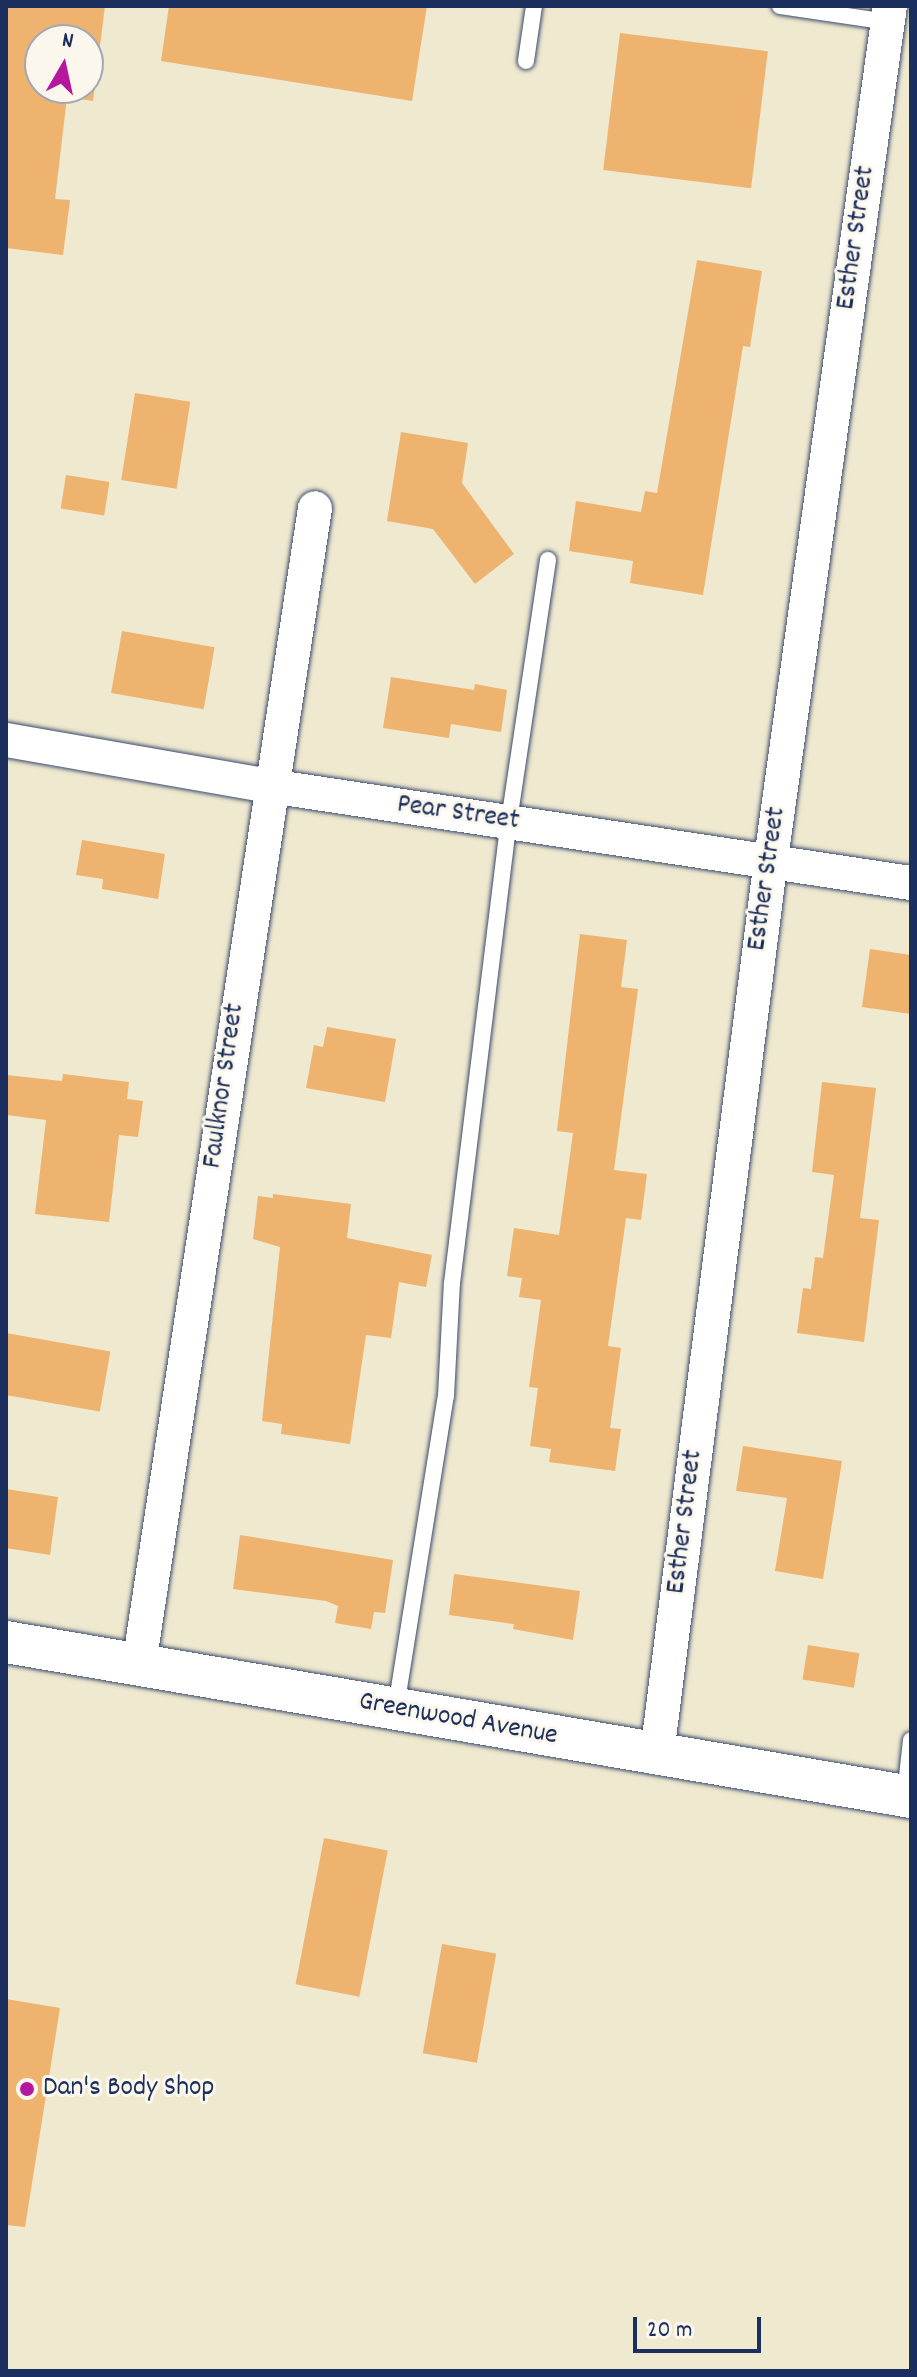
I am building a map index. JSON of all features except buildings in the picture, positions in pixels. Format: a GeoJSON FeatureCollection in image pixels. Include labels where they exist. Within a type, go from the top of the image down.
{"type":"FeatureCollection","features":[{"type":"Feature","properties":{"kind":"street","name":"Esther Street"},"geometry":{"type":"LineString","coordinates":[[657,1754],[771,859],[889,14]]}},
{"type":"Feature","properties":{"kind":"street","name":"Faulknor Street"},"geometry":{"type":"LineString","coordinates":[[139,1665],[270,786],[315,508]]}},
{"type":"Feature","properties":{"kind":"street","name":"Pear Street"},"geometry":{"type":"LineString","coordinates":[[7,746],[771,859],[911,883]]}},
{"type":"Feature","properties":{"kind":"street","name":"Greenwood Avenue"},"geometry":{"type":"LineString","coordinates":[[6,1642],[908,1797]]}},
{"type":"Feature","properties":{"kind":"lane"},"geometry":{"type":"LineString","coordinates":[[526,61],[534,6]]}},
{"type":"Feature","properties":{"kind":"lane"},"geometry":{"type":"LineString","coordinates":[[778,6],[889,14]]}},
{"type":"Feature","properties":{"kind":"lane"},"geometry":{"type":"LineString","coordinates":[[395,1709],[446,1396],[452,1283],[509,821],[548,560]]}},
{"type":"Feature","properties":{"kind":"lane"},"geometry":{"type":"LineString","coordinates":[[908,1797],[911,1740]]}},
{"type":"Feature","properties":{"kind":"place","name":"Dan's Body Shop"},"geometry":{"type":"Point","coordinates":[27,2089]}}]}
